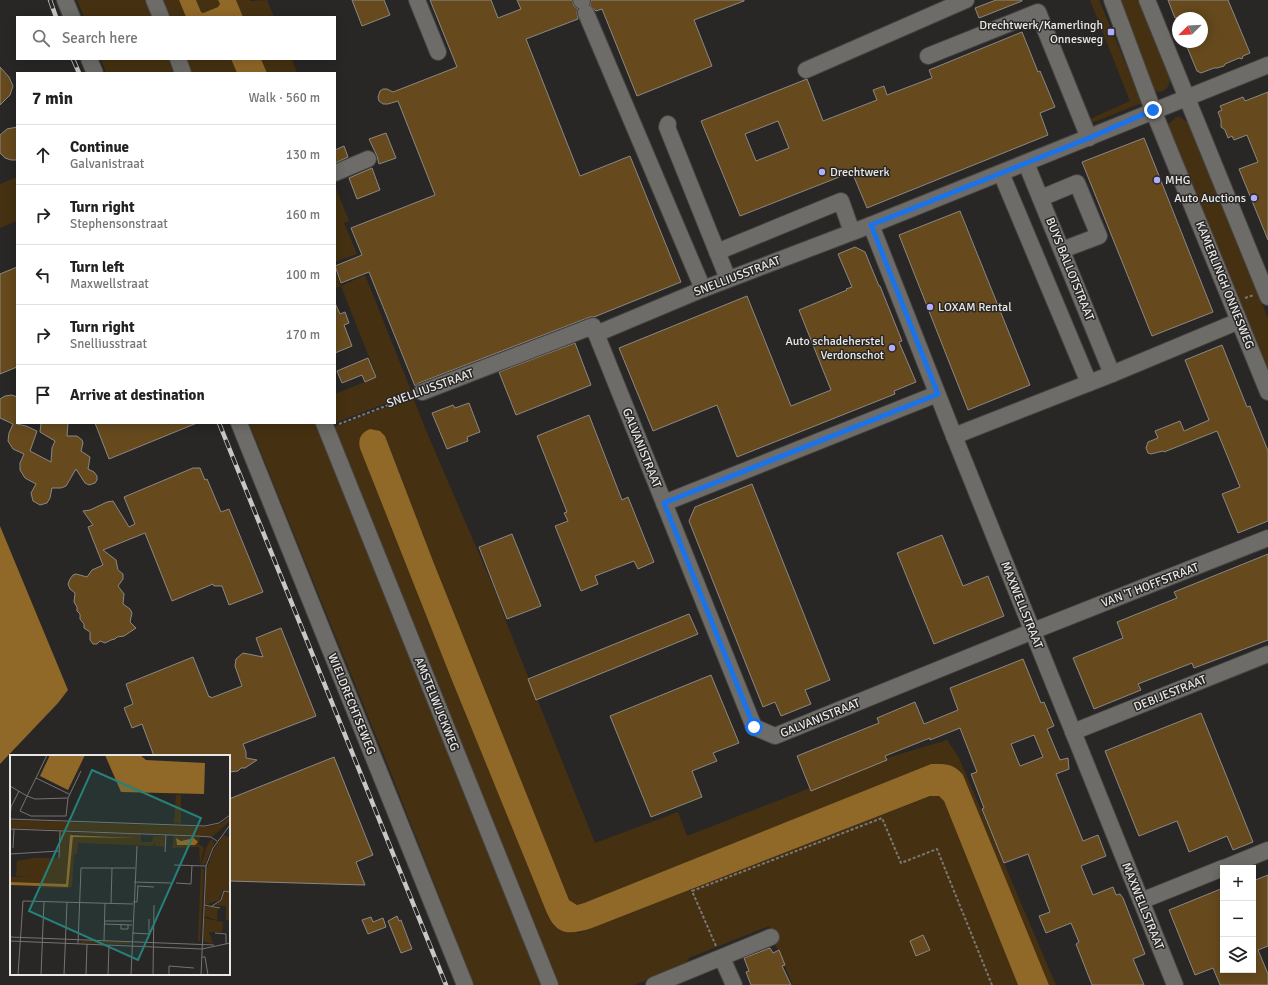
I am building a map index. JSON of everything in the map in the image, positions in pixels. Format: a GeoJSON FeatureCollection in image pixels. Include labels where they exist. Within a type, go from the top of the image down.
{"type":"FeatureCollection","features":[{"type":"Feature","properties":{"kind":"street"},"geometry":{"type":"LineString","coordinates":[[65,0],[72,16]]}},
{"type":"Feature","properties":{"kind":"street"},"geometry":{"type":"LineString","coordinates":[[154,0],[161,16]]}},
{"type":"Feature","properties":{"kind":"street"},"geometry":{"type":"LineString","coordinates":[[417,0],[438,52]]}},
{"type":"Feature","properties":{"kind":"street"},"geometry":{"type":"LineString","coordinates":[[806,70],[966,0]]}},
{"type":"Feature","properties":{"kind":"street","name":"KAMERLINGH ONNESWEG"},"geometry":{"type":"LineString","coordinates":[[1112,0],[1153,110],[1268,392]]}},
{"type":"Feature","properties":{"kind":"street"},"geometry":{"type":"LineString","coordinates":[[1148,0],[1188,98],[1262,266],[1267,294]]}},
{"type":"Feature","properties":{"kind":"street"},"geometry":{"type":"LineString","coordinates":[[583,5],[702,289]]}},
{"type":"Feature","properties":{"kind":"street"},"geometry":{"type":"LineString","coordinates":[[928,56],[1038,12],[1089,138]]}},
{"type":"Feature","properties":{"kind":"street"},"geometry":{"type":"LineString","coordinates":[[89,60],[95,72]]}},
{"type":"Feature","properties":{"kind":"street"},"geometry":{"type":"LineString","coordinates":[[178,60],[183,72]]}},
{"type":"Feature","properties":{"kind":"street","name":"SNELLIUSSTRAAT"},"geometry":{"type":"LineString","coordinates":[[422,392],[593,326],[596,334],[702,289],[871,225],[1089,138],[1153,110],[1188,98],[1268,65]]}},
{"type":"Feature","properties":{"kind":"street"},"geometry":{"type":"LineString","coordinates":[[668,124],[667,127],[728,279]]}},
{"type":"Feature","properties":{"kind":"street"},"geometry":{"type":"LineString","coordinates":[[336,173],[368,159]]}},
{"type":"Feature","properties":{"kind":"street","name":"BUYS BALLOTSTRAAT"},"geometry":{"type":"LineString","coordinates":[[1026,163],[1112,374]]}},
{"type":"Feature","properties":{"kind":"street"},"geometry":{"type":"LineString","coordinates":[[1001,173],[1089,383]]}},
{"type":"Feature","properties":{"kind":"street"},"geometry":{"type":"LineString","coordinates":[[1041,198],[1077,183],[1099,236],[1062,250]]}},
{"type":"Feature","properties":{"kind":"street"},"geometry":{"type":"LineString","coordinates":[[717,252],[841,201],[852,232]]}},
{"type":"Feature","properties":{"kind":"street","name":"MAXWELLSTRAAT"},"geometry":{"type":"LineString","coordinates":[[871,225],[954,436],[1175,985]]}},
{"type":"Feature","properties":{"kind":"street"},"geometry":{"type":"LineString","coordinates":[[954,436],[1112,374],[1240,321]]}},
{"type":"Feature","properties":{"kind":"street","name":"GALVANISTRAAT"},"geometry":{"type":"LineString","coordinates":[[596,334],[754,727],[775,736],[1033,631]]}},
{"type":"Feature","properties":{"kind":"street"},"geometry":{"type":"LineString","coordinates":[[664,503],[938,394]]}},
{"type":"Feature","properties":{"kind":"street","name":"WIELDRECHTSEWEG"},"geometry":{"type":"LineString","coordinates":[[239,424],[465,985]]}},
{"type":"Feature","properties":{"kind":"street","name":"AMSTELWIJCKWEG"},"geometry":{"type":"LineString","coordinates":[[325,426],[550,985]]}},
{"type":"Feature","properties":{"kind":"street","name":"VAN 'T HOFFSTRAAT"},"geometry":{"type":"LineString","coordinates":[[1033,631],[1268,538]]}},
{"type":"Feature","properties":{"kind":"street","name":"DEBIJESTRAAT"},"geometry":{"type":"LineString","coordinates":[[1073,732],[1268,654]]}},
{"type":"Feature","properties":{"kind":"street"},"geometry":{"type":"LineString","coordinates":[[1230,865],[1268,850]]}},
{"type":"Feature","properties":{"kind":"street"},"geometry":{"type":"LineString","coordinates":[[1141,901],[1220,869]]}},
{"type":"Feature","properties":{"kind":"street"},"geometry":{"type":"LineString","coordinates":[[654,985],[772,937]]}},
{"type":"Feature","properties":{"kind":"street"},"geometry":{"type":"LineString","coordinates":[[722,958],[734,985]]}},
{"type":"Feature","properties":{"kind":"path"},"geometry":{"type":"LineString","coordinates":[[1232,303],[1267,294]]}},
{"type":"Feature","properties":{"kind":"path","name":"SNELLIUSSTRAAT"},"geometry":{"type":"LineString","coordinates":[[336,422],[422,392]]}},
{"type":"Feature","properties":{"kind":"path"},"geometry":{"type":"LineString","coordinates":[[722,958],[692,891],[882,818],[901,863],[937,849],[992,985]]}},
{"type":"Feature","properties":{"kind":"shaded area"},"geometry":{"type":"Polygon","coordinates":[[[77,0],[148,0],[155,16],[84,16],[77,0]]]}},
{"type":"Feature","properties":{"kind":"shaded area"},"geometry":{"type":"Polygon","coordinates":[[[160,0],[179,0],[186,16],[167,16],[160,0]]]}},
{"type":"Feature","properties":{"kind":"shaded area"},"geometry":{"type":"Polygon","coordinates":[[[179,0],[196,0],[201,12],[203,13],[218,7],[220,4],[218,0],[236,0],[243,16],[186,16],[179,0]]]}},
{"type":"Feature","properties":{"kind":"shaded area"},"geometry":{"type":"Polygon","coordinates":[[[196,0],[218,0],[220,4],[218,7],[203,13],[201,12],[196,0]]]}},
{"type":"Feature","properties":{"kind":"shaded area"},"geometry":{"type":"Polygon","coordinates":[[[236,0],[267,0],[274,16],[243,16],[236,0]]]}},
{"type":"Feature","properties":{"kind":"shaded area"},"geometry":{"type":"Polygon","coordinates":[[[1090,0],[1099,0],[1142,103],[1091,123],[1090,119],[1130,101],[1090,0]]]}},
{"type":"Feature","properties":{"kind":"shaded area"},"geometry":{"type":"Polygon","coordinates":[[[1115,0],[1140,0],[1171,76],[1169,84],[1165,90],[1158,92],[1150,89],[1115,0]]]}},
{"type":"Feature","properties":{"kind":"shaded area"},"geometry":{"type":"Polygon","coordinates":[[[101,60],[172,60],[177,72],[106,72],[101,60]]]}},
{"type":"Feature","properties":{"kind":"shaded area"},"geometry":{"type":"Polygon","coordinates":[[[184,60],[231,60],[237,72],[189,72],[184,60]]]}},
{"type":"Feature","properties":{"kind":"shaded area"},"geometry":{"type":"Polygon","coordinates":[[[231,60],[261,60],[267,72],[237,72],[231,60]]]}},
{"type":"Feature","properties":{"kind":"shaded area"},"geometry":{"type":"Polygon","coordinates":[[[261,60],[292,60],[297,72],[267,72],[261,60]]]}},
{"type":"Feature","properties":{"kind":"shaded area"},"geometry":{"type":"Polygon","coordinates":[[[1176,117],[1180,117],[1188,123],[1268,318],[1268,378],[1168,131],[1168,125],[1176,117]]]}},
{"type":"Feature","properties":{"kind":"shaded area"},"geometry":{"type":"Polygon","coordinates":[[[16,177],[16,221],[0,228],[0,184],[16,177]]]}},
{"type":"Feature","properties":{"kind":"shaded area"},"geometry":{"type":"Polygon","coordinates":[[[336,188],[349,221],[344,223],[357,254],[336,262],[336,188]]]}},
{"type":"Feature","properties":{"kind":"shaded area"},"geometry":{"type":"Polygon","coordinates":[[[336,273],[341,286],[336,288],[336,273]]]}},
{"type":"Feature","properties":{"kind":"shaded area"},"geometry":{"type":"Polygon","coordinates":[[[365,275],[412,393],[336,423],[336,394],[377,377],[341,286],[365,275]]]}},
{"type":"Feature","properties":{"kind":"shaded area"},"geometry":{"type":"Polygon","coordinates":[[[413,397],[498,598],[507,624],[595,843],[678,812],[687,836],[890,757],[947,740],[959,758],[1056,985],[1049,985],[963,775],[946,764],[931,764],[584,903],[577,905],[569,900],[433,561],[385,436],[380,431],[361,451],[451,678],[550,920],[578,933],[931,796],[939,796],[944,801],[1018,985],[793,985],[769,926],[689,958],[685,965],[634,985],[556,985],[332,428],[413,397]]]}},
{"type":"Feature","properties":{"kind":"shaded area"},"geometry":{"type":"Polygon","coordinates":[[[249,424],[319,424],[545,985],[474,985],[385,758],[249,424]]]}},
{"type":"Feature","properties":{"kind":"shaded area"},"geometry":{"type":"Polygon","coordinates":[[[370,429],[380,431],[385,436],[433,561],[569,900],[577,905],[584,903],[931,764],[945,764],[956,768],[963,775],[1049,985],[1018,985],[944,801],[939,796],[930,796],[592,928],[570,932],[557,928],[552,922],[544,906],[451,678],[361,451],[359,444],[360,438],[370,429]]]}},
{"type":"Feature","properties":{"kind":"shaded area"},"geometry":{"type":"Polygon","coordinates":[[[0,526],[68,690],[58,703],[0,764],[0,526]]]}},
{"type":"Feature","properties":{"kind":"building"},"geometry":{"type":"Polygon","coordinates":[[[352,0],[384,0],[390,15],[362,26],[352,0]]]}},
{"type":"Feature","properties":{"kind":"building"},"geometry":{"type":"Polygon","coordinates":[[[430,0],[491,0],[498,18],[521,9],[517,0],[572,0],[574,6],[578,9],[578,19],[526,39],[580,176],[630,156],[681,282],[594,317],[590,317],[419,383],[415,386],[369,272],[341,283],[336,266],[362,255],[351,228],[435,195],[398,101],[383,104],[379,101],[378,97],[380,91],[387,89],[393,92],[457,67],[430,0]]]}},
{"type":"Feature","properties":{"kind":"building"},"geometry":{"type":"Polygon","coordinates":[[[591,0],[744,1],[694,20],[712,66],[637,96],[602,9],[596,11],[590,5],[591,0]]]}},
{"type":"Feature","properties":{"kind":"building"},"geometry":{"type":"Polygon","coordinates":[[[996,0],[1022,1],[979,18],[975,8],[996,0]]]}},
{"type":"Feature","properties":{"kind":"building"},"geometry":{"type":"Polygon","coordinates":[[[1168,0],[1228,0],[1250,53],[1243,56],[1242,59],[1239,58],[1225,64],[1224,66],[1201,73],[1197,71],[1187,48],[1208,48],[1208,12],[1173,12],[1168,0]]]}},
{"type":"Feature","properties":{"kind":"building"},"geometry":{"type":"Polygon","coordinates":[[[1022,32],[1038,72],[1040,71],[1055,107],[1040,113],[1048,135],[867,208],[852,172],[740,216],[701,121],[807,79],[823,121],[877,100],[873,90],[884,86],[887,95],[932,78],[929,70],[1022,32]],[[778,121],[745,134],[756,161],[789,148],[778,121]]]}},
{"type":"Feature","properties":{"kind":"building"},"geometry":{"type":"Polygon","coordinates":[[[0,67],[9,77],[13,86],[10,95],[0,105],[0,67]]]}},
{"type":"Feature","properties":{"kind":"building"},"geometry":{"type":"Polygon","coordinates":[[[1268,92],[1268,240],[1239,169],[1258,162],[1247,135],[1234,140],[1232,136],[1228,138],[1225,130],[1221,127],[1221,120],[1218,112],[1222,110],[1220,106],[1243,97],[1245,101],[1268,92]]]}},
{"type":"Feature","properties":{"kind":"building"},"geometry":{"type":"Polygon","coordinates":[[[16,127],[16,160],[5,158],[0,153],[0,135],[7,129],[16,127]]]}},
{"type":"Feature","properties":{"kind":"building"},"geometry":{"type":"Polygon","coordinates":[[[386,133],[396,158],[379,164],[369,139],[386,133]]]}},
{"type":"Feature","properties":{"kind":"building"},"geometry":{"type":"Polygon","coordinates":[[[1144,138],[1213,312],[1152,336],[1082,162],[1144,138]]]}},
{"type":"Feature","properties":{"kind":"building"},"geometry":{"type":"Polygon","coordinates":[[[344,146],[348,157],[336,163],[336,150],[344,146]]]}},
{"type":"Feature","properties":{"kind":"building"},"geometry":{"type":"Polygon","coordinates":[[[372,168],[380,190],[357,199],[349,178],[372,168]]]}},
{"type":"Feature","properties":{"kind":"building"},"geometry":{"type":"Polygon","coordinates":[[[960,211],[1030,385],[968,410],[899,235],[960,211]]]}},
{"type":"Feature","properties":{"kind":"building"},"geometry":{"type":"Polygon","coordinates":[[[855,247],[865,252],[902,341],[899,342],[916,382],[894,391],[895,394],[737,457],[717,405],[653,431],[619,348],[747,296],[791,406],[831,390],[799,310],[852,287],[838,254],[855,247]]]}},
{"type":"Feature","properties":{"kind":"building"},"geometry":{"type":"Polygon","coordinates":[[[16,267],[16,367],[0,374],[0,274],[16,267]]]}},
{"type":"Feature","properties":{"kind":"building"},"geometry":{"type":"Polygon","coordinates":[[[336,305],[340,314],[345,312],[349,323],[344,325],[352,346],[336,353],[336,305]]]}},
{"type":"Feature","properties":{"kind":"building"},"geometry":{"type":"Polygon","coordinates":[[[575,343],[591,385],[516,415],[499,372],[575,343]]]}},
{"type":"Feature","properties":{"kind":"building"},"geometry":{"type":"Polygon","coordinates":[[[1222,345],[1247,407],[1250,406],[1268,451],[1268,521],[1238,533],[1222,494],[1240,487],[1217,431],[1164,452],[1151,454],[1148,453],[1146,448],[1148,442],[1158,438],[1155,431],[1180,421],[1184,431],[1209,420],[1185,360],[1222,345]]]}},
{"type":"Feature","properties":{"kind":"building"},"geometry":{"type":"Polygon","coordinates":[[[368,358],[376,377],[365,382],[362,375],[342,383],[337,371],[368,358]]]}},
{"type":"Feature","properties":{"kind":"building"},"geometry":{"type":"Polygon","coordinates":[[[12,395],[16,397],[16,424],[26,426],[37,431],[30,451],[51,462],[52,448],[55,441],[40,432],[41,424],[68,424],[67,436],[77,436],[82,440],[83,443],[81,451],[90,457],[88,469],[94,472],[97,476],[95,483],[89,485],[85,483],[76,469],[66,486],[61,488],[52,488],[50,498],[47,503],[40,505],[33,501],[31,493],[36,484],[25,478],[20,470],[20,463],[24,454],[13,449],[8,441],[9,433],[13,424],[0,418],[0,399],[5,396],[12,395]]]}},
{"type":"Feature","properties":{"kind":"building"},"geometry":{"type":"Polygon","coordinates":[[[469,403],[480,432],[467,437],[468,441],[447,449],[432,413],[453,405],[455,408],[469,403]]]}},
{"type":"Feature","properties":{"kind":"building"},"geometry":{"type":"Polygon","coordinates":[[[589,415],[622,500],[628,497],[654,562],[638,569],[634,561],[595,576],[598,584],[581,591],[555,526],[568,521],[564,513],[567,512],[537,436],[589,415]]]}},
{"type":"Feature","properties":{"kind":"building"},"geometry":{"type":"Polygon","coordinates":[[[95,424],[195,424],[109,459],[95,424]]]}},
{"type":"Feature","properties":{"kind":"building"},"geometry":{"type":"Polygon","coordinates":[[[193,468],[200,468],[205,480],[207,479],[221,512],[229,509],[263,592],[229,605],[222,586],[214,586],[213,584],[172,601],[145,533],[103,550],[116,560],[118,570],[123,574],[123,579],[118,586],[124,594],[123,604],[130,609],[132,613],[130,622],[136,628],[124,636],[117,637],[105,643],[100,641],[97,644],[93,644],[90,640],[90,632],[84,628],[84,624],[80,619],[80,614],[77,611],[77,607],[74,602],[75,593],[70,589],[68,584],[73,575],[76,574],[87,577],[92,570],[103,565],[88,527],[93,525],[83,511],[90,510],[107,502],[113,501],[129,527],[135,524],[124,497],[193,468]]]}},
{"type":"Feature","properties":{"kind":"building"},"geometry":{"type":"Polygon","coordinates":[[[752,484],[830,680],[805,690],[811,704],[781,716],[775,702],[763,707],[689,521],[695,507],[752,484]]]}},
{"type":"Feature","properties":{"kind":"building"},"geometry":{"type":"Polygon","coordinates":[[[512,534],[541,606],[507,619],[479,547],[512,534]]]}},
{"type":"Feature","properties":{"kind":"building"},"geometry":{"type":"Polygon","coordinates":[[[942,535],[963,586],[988,576],[1004,616],[934,644],[897,553],[942,535]]]}},
{"type":"Feature","properties":{"kind":"building"},"geometry":{"type":"Polygon","coordinates":[[[1268,554],[1268,640],[1194,668],[1192,663],[1138,684],[1141,690],[1094,709],[1073,658],[1123,638],[1117,622],[1177,598],[1174,592],[1268,554]]]}},
{"type":"Feature","properties":{"kind":"building"},"geometry":{"type":"Polygon","coordinates":[[[689,614],[698,634],[536,700],[528,679],[689,614]]]}},
{"type":"Feature","properties":{"kind":"building"},"geometry":{"type":"Polygon","coordinates":[[[281,628],[316,716],[243,744],[246,752],[246,758],[257,760],[238,771],[230,772],[230,755],[154,755],[142,724],[132,728],[124,708],[133,704],[126,684],[193,657],[209,697],[210,696],[211,698],[242,686],[235,666],[236,659],[243,653],[263,657],[256,638],[281,628]]]}},
{"type":"Feature","properties":{"kind":"building"},"geometry":{"type":"Polygon","coordinates":[[[1023,659],[1041,703],[1044,702],[1054,726],[1047,729],[1060,760],[1068,758],[1069,769],[1056,774],[1083,841],[1098,835],[1106,856],[1081,866],[1093,895],[1113,887],[1116,895],[1120,894],[1123,898],[1145,954],[1133,959],[1144,985],[1092,985],[1076,944],[1079,942],[1071,923],[1046,933],[1039,916],[1050,912],[1028,854],[1004,863],[982,809],[984,808],[971,774],[977,772],[960,728],[885,756],[887,760],[811,791],[797,756],[879,723],[877,718],[915,702],[924,724],[958,710],[950,688],[1023,659]],[[1034,735],[1011,744],[1020,766],[1043,757],[1034,735]]]}},
{"type":"Feature","properties":{"kind":"building"},"geometry":{"type":"Polygon","coordinates":[[[711,675],[739,743],[713,753],[717,761],[692,771],[702,797],[651,817],[610,716],[711,675]]]}},
{"type":"Feature","properties":{"kind":"building"},"geometry":{"type":"Polygon","coordinates":[[[1201,713],[1253,842],[1233,850],[1227,836],[1189,852],[1177,821],[1139,836],[1105,751],[1201,713]]]}},
{"type":"Feature","properties":{"kind":"building"},"geometry":{"type":"Polygon","coordinates":[[[334,757],[373,855],[356,862],[365,885],[230,881],[230,799],[334,757]]]}},
{"type":"Feature","properties":{"kind":"building"},"geometry":{"type":"Polygon","coordinates":[[[1268,875],[1268,946],[1258,950],[1268,974],[1268,985],[1220,985],[1213,968],[1195,975],[1169,910],[1220,889],[1220,973],[1256,973],[1256,880],[1268,875]]]}},
{"type":"Feature","properties":{"kind":"building"},"geometry":{"type":"Polygon","coordinates":[[[397,916],[399,921],[401,920],[412,949],[401,953],[388,921],[397,916]]]}},
{"type":"Feature","properties":{"kind":"building"},"geometry":{"type":"Polygon","coordinates":[[[371,917],[373,922],[383,918],[386,927],[368,934],[362,920],[371,917]]]}},
{"type":"Feature","properties":{"kind":"building"},"geometry":{"type":"Polygon","coordinates":[[[923,935],[930,950],[916,956],[910,941],[923,935]]]}},
{"type":"Feature","properties":{"kind":"building"},"geometry":{"type":"Polygon","coordinates":[[[770,948],[773,953],[779,950],[785,965],[782,966],[791,985],[751,985],[746,972],[749,971],[744,958],[770,948]]]}},
{"type":"Feature","properties":{"kind":"railway"},"geometry":{"type":"LineString","coordinates":[[50,0],[56,16]]}},
{"type":"Feature","properties":{"kind":"railway"},"geometry":{"type":"LineString","coordinates":[[73,60],[79,72]]}},
{"type":"Feature","properties":{"kind":"railway"},"geometry":{"type":"LineString","coordinates":[[219,424],[446,985]]}},
{"type":"Feature","properties":{"kind":"place","name":"Drechtwerk/Kamerlingh Onnesweg"},"geometry":{"type":"Point","coordinates":[1111,32]}},
{"type":"Feature","properties":{"kind":"place","name":"Drechtwerk"},"geometry":{"type":"Point","coordinates":[822,172]}},
{"type":"Feature","properties":{"kind":"place","name":"MHG"},"geometry":{"type":"Point","coordinates":[1157,180]}},
{"type":"Feature","properties":{"kind":"place","name":"Auto Auctions"},"geometry":{"type":"Point","coordinates":[1254,198]}},
{"type":"Feature","properties":{"kind":"place","name":"LOXAM Rental"},"geometry":{"type":"Point","coordinates":[930,307]}},
{"type":"Feature","properties":{"kind":"place","name":"Auto schadeherstel Verdonschot"},"geometry":{"type":"Point","coordinates":[892,348]}},
{"type":"Feature","properties":{"kind":"route"},"geometry":{"type":"LineString","coordinates":[[754,727],[664,503],[938,394],[871,225],[1089,138],[1153,110]]}}]}
